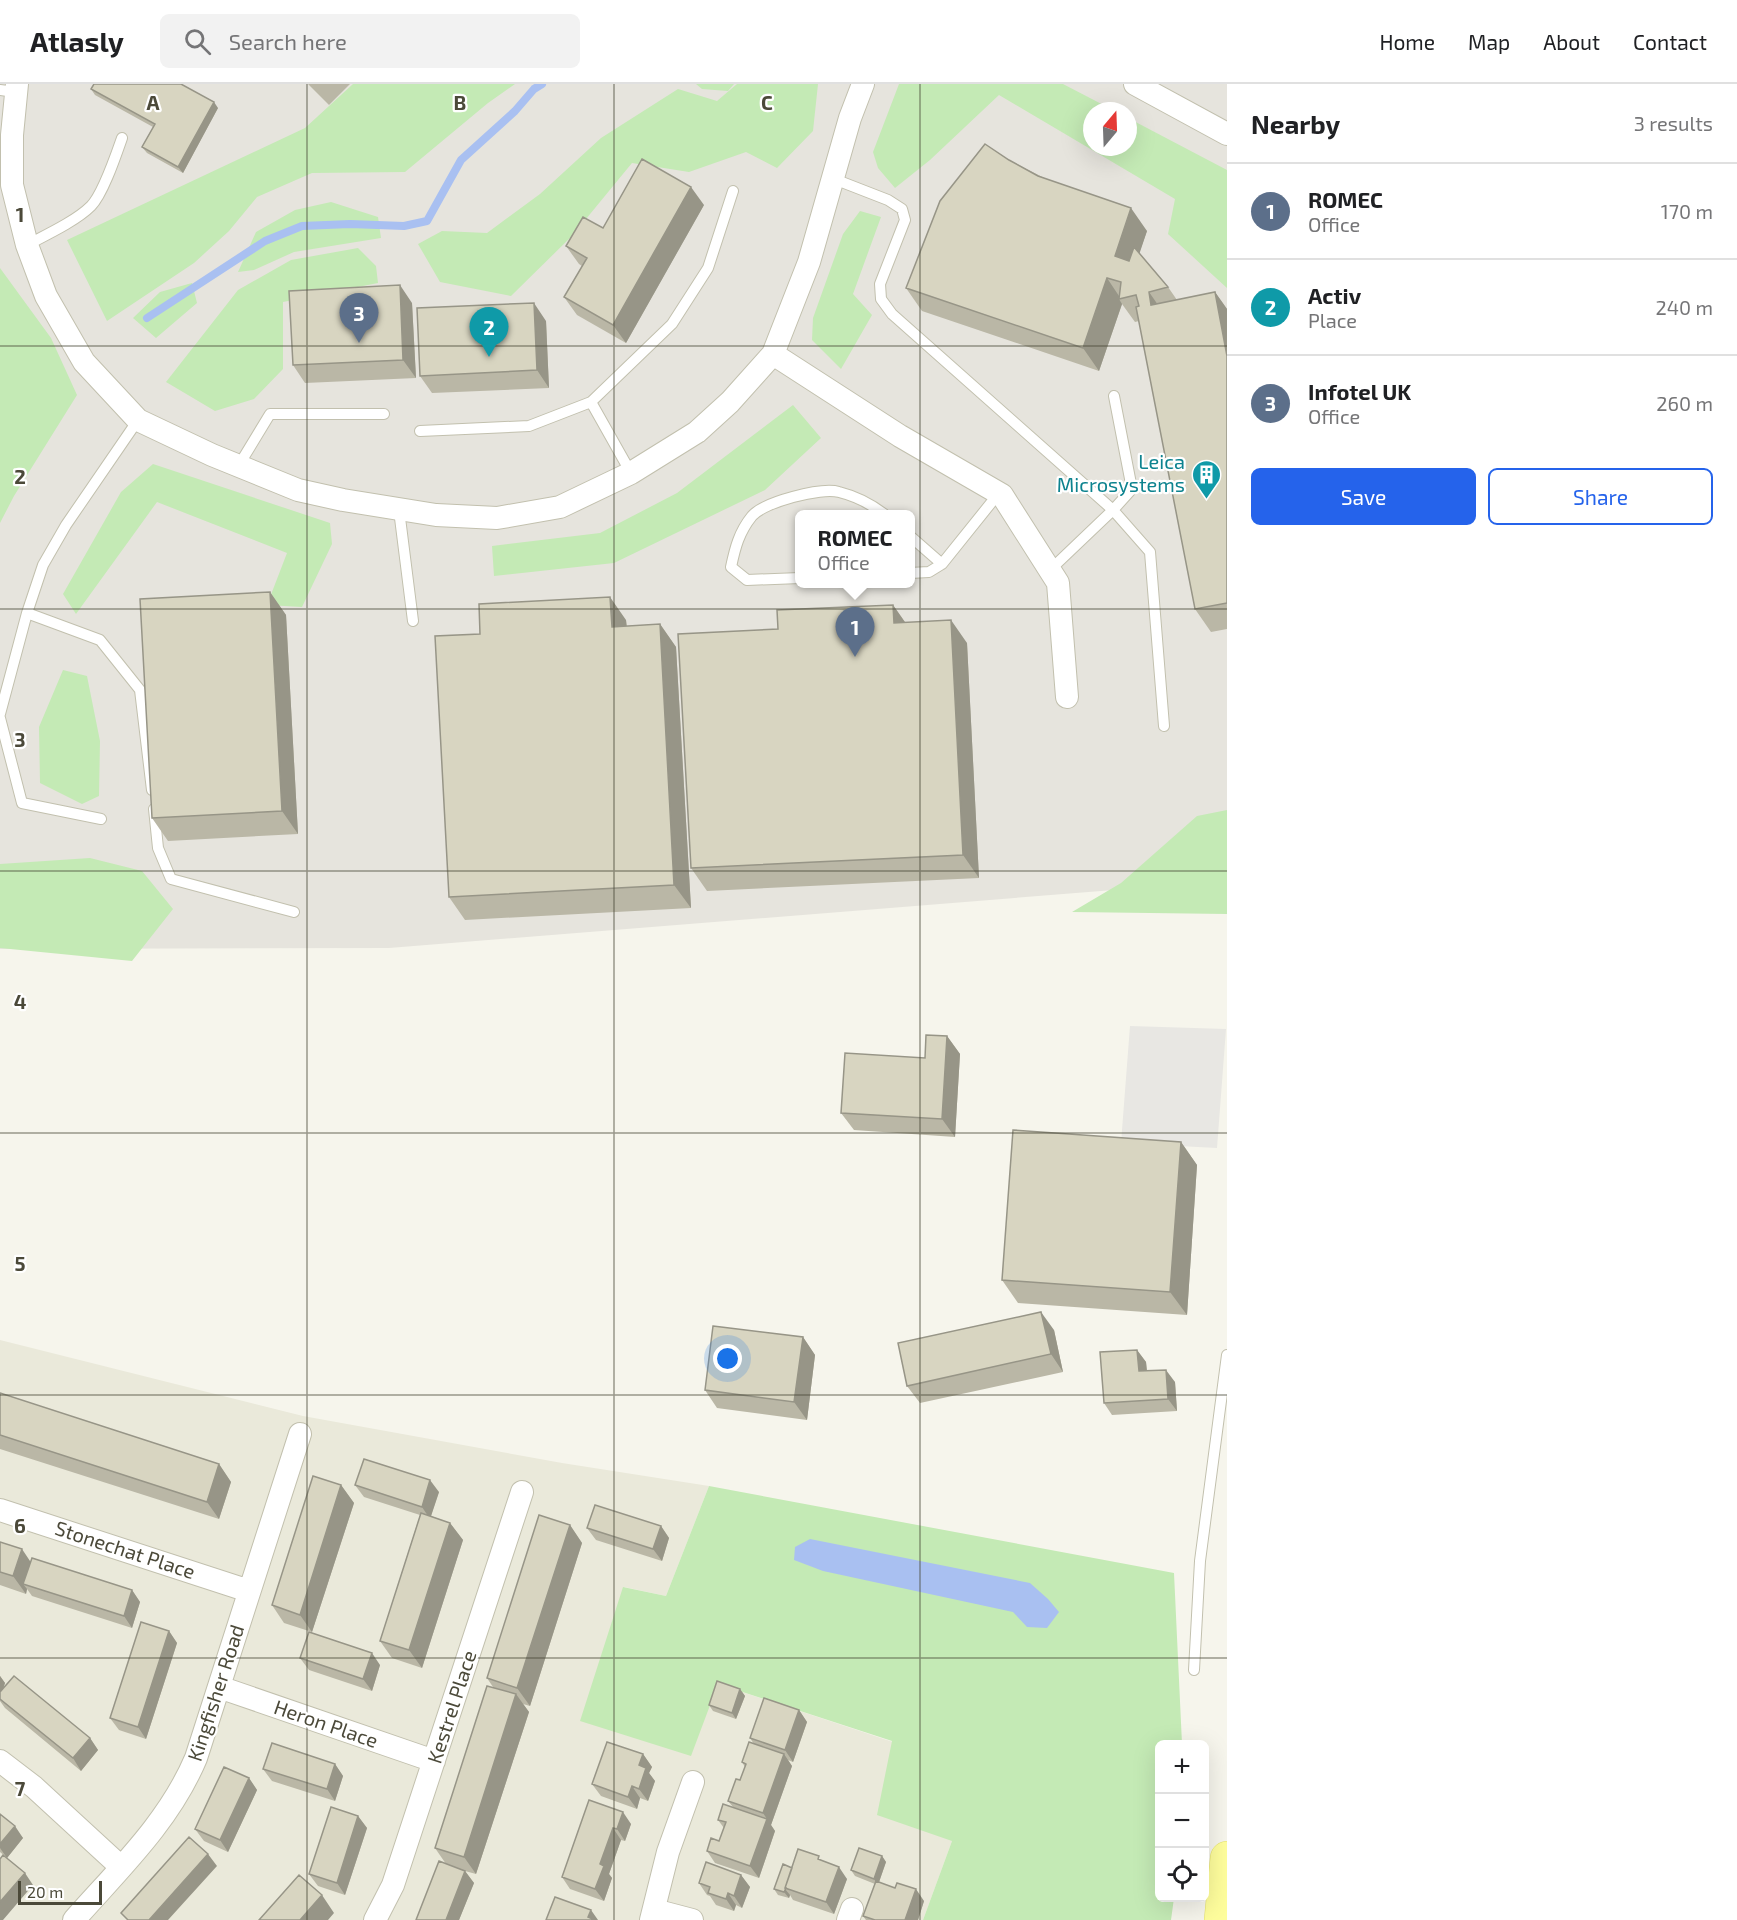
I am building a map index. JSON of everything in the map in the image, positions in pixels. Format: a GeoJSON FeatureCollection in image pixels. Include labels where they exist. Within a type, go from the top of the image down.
{"type":"FeatureCollection","features":[{"type":"Feature","properties":{"kind":"main road"},"geometry":{"type":"LineString","coordinates":[[1221,1920],[1227,1858]]}},
{"type":"Feature","properties":{"kind":"street"},"geometry":{"type":"LineString","coordinates":[[11,89],[12,135],[6,184],[46,296],[84,362],[138,420],[212,455],[298,490],[343,501],[399,510],[436,515],[497,518],[560,507],[632,473],[697,432],[730,402],[773,354],[809,262],[862,84]]}},
{"type":"Feature","properties":{"kind":"street"},"geometry":{"type":"LineString","coordinates":[[1135,84],[1227,134]]}},
{"type":"Feature","properties":{"kind":"street"},"geometry":{"type":"LineString","coordinates":[[773,354],[900,436],[1002,495],[1058,583],[1067,698]]}},
{"type":"Feature","properties":{"kind":"street","name":"Kingfisher Road"},"geometry":{"type":"LineString","coordinates":[[74,1920],[160,1823],[186,1781],[219,1687],[300,1434]]}},
{"type":"Feature","properties":{"kind":"street","name":"Kestrel Place"},"geometry":{"type":"LineString","coordinates":[[375,1920],[393,1885],[522,1492]]}},
{"type":"Feature","properties":{"kind":"street","name":"Stonechat Place"},"geometry":{"type":"LineString","coordinates":[[0,1510],[249,1591]]}},
{"type":"Feature","properties":{"kind":"street","name":"Heron Place"},"geometry":{"type":"LineString","coordinates":[[219,1687],[434,1761]]}},
{"type":"Feature","properties":{"kind":"street"},"geometry":{"type":"LineString","coordinates":[[0,1761],[34,1786],[120,1867]]}},
{"type":"Feature","properties":{"kind":"street"},"geometry":{"type":"LineString","coordinates":[[692,1920],[653,1915],[668,1852],[693,1782]]}},
{"type":"Feature","properties":{"kind":"lane"},"geometry":{"type":"LineString","coordinates":[[27,245],[92,206],[112,167],[122,138]]}},
{"type":"Feature","properties":{"kind":"lane"},"geometry":{"type":"LineString","coordinates":[[834,179],[888,200],[902,209],[905,220],[880,284],[881,299],[892,314],[1113,510],[1150,552],[1164,726]]}},
{"type":"Feature","properties":{"kind":"lane"},"geometry":{"type":"LineString","coordinates":[[420,431],[529,426],[591,402],[672,324],[708,268],[733,191]]}},
{"type":"Feature","properties":{"kind":"lane"},"geometry":{"type":"LineString","coordinates":[[1050,570],[1132,489],[1114,396]]}},
{"type":"Feature","properties":{"kind":"lane"},"geometry":{"type":"LineString","coordinates":[[591,402],[632,473]]}},
{"type":"Feature","properties":{"kind":"lane"},"geometry":{"type":"LineString","coordinates":[[239,465],[270,414],[384,414]]}},
{"type":"Feature","properties":{"kind":"lane"},"geometry":{"type":"LineString","coordinates":[[101,819],[22,803],[0,716],[27,613],[43,565],[66,525],[138,420]]}},
{"type":"Feature","properties":{"kind":"lane"},"geometry":{"type":"LineString","coordinates":[[795,578],[747,580],[731,567],[736,541],[753,514],[787,497],[837,491],[878,510]]}},
{"type":"Feature","properties":{"kind":"lane"},"geometry":{"type":"LineString","coordinates":[[915,573],[929,572],[942,564],[999,493]]}},
{"type":"Feature","properties":{"kind":"lane"},"geometry":{"type":"LineString","coordinates":[[399,510],[413,621]]}},
{"type":"Feature","properties":{"kind":"lane"},"geometry":{"type":"LineString","coordinates":[[915,540],[942,564]]}},
{"type":"Feature","properties":{"kind":"lane"},"geometry":{"type":"LineString","coordinates":[[27,613],[100,640],[140,690],[158,848],[171,879],[294,912]]}},
{"type":"Feature","properties":{"kind":"lane"},"geometry":{"type":"LineString","coordinates":[[1194,1670],[1200,1561],[1227,1355]]}},
{"type":"Feature","properties":{"kind":"shaded area"},"geometry":{"type":"Polygon","coordinates":[[[0,84],[1227,84],[1227,881],[389,948],[0,949],[0,84]]]}},
{"type":"Feature","properties":{"kind":"shaded area"},"geometry":{"type":"Polygon","coordinates":[[[1130,1026],[1226,1029],[1217,1148],[1121,1143],[1130,1026]]]}},
{"type":"Feature","properties":{"kind":"shaded area"},"geometry":{"type":"Polygon","coordinates":[[[0,1340],[303,1416],[562,1463],[709,1486],[666,1596],[624,1587],[718,1684],[893,1742],[952,1841],[923,1920],[0,1920],[0,1340]]]}},
{"type":"Feature","properties":{"kind":"green space"},"geometry":{"type":"Polygon","coordinates":[[[353,84],[515,84],[488,103],[405,172],[312,173],[257,197],[229,231],[194,263],[107,321],[67,240],[305,128],[353,84]]]}},
{"type":"Feature","properties":{"kind":"green space"},"geometry":{"type":"Polygon","coordinates":[[[696,84],[734,84],[728,91],[702,89],[696,84]]]}},
{"type":"Feature","properties":{"kind":"green space"},"geometry":{"type":"Polygon","coordinates":[[[737,84],[818,84],[813,131],[777,168],[746,152],[689,172],[632,163],[572,236],[511,296],[440,282],[418,244],[442,231],[487,233],[540,194],[601,138],[678,89],[717,101],[737,84]]]}},
{"type":"Feature","properties":{"kind":"green space"},"geometry":{"type":"Polygon","coordinates":[[[899,84],[1063,84],[1098,102],[1083,102],[1083,145],[999,95],[930,160],[895,188],[878,168],[873,152],[899,84]]]}},
{"type":"Feature","properties":{"kind":"green space"},"geometry":{"type":"Polygon","coordinates":[[[1137,123],[1227,170],[1227,288],[1168,234],[1175,199],[1102,156],[1137,156],[1137,123]]]}},
{"type":"Feature","properties":{"kind":"green space"},"geometry":{"type":"Polygon","coordinates":[[[331,202],[378,217],[381,238],[294,252],[254,270],[238,272],[256,232],[295,210],[331,202]]]}},
{"type":"Feature","properties":{"kind":"green space"},"geometry":{"type":"Polygon","coordinates":[[[860,211],[881,217],[853,294],[872,315],[841,369],[812,340],[813,318],[843,234],[860,211]]]}},
{"type":"Feature","properties":{"kind":"green space"},"geometry":{"type":"Polygon","coordinates":[[[358,248],[376,266],[378,283],[283,302],[283,369],[254,399],[215,411],[166,382],[238,290],[291,260],[358,248]]]}},
{"type":"Feature","properties":{"kind":"green space"},"geometry":{"type":"Polygon","coordinates":[[[0,268],[51,338],[77,395],[14,496],[0,523],[0,268]]]}},
{"type":"Feature","properties":{"kind":"green space"},"geometry":{"type":"Polygon","coordinates":[[[192,283],[197,303],[156,338],[133,318],[160,292],[192,283]]]}},
{"type":"Feature","properties":{"kind":"green space"},"geometry":{"type":"Polygon","coordinates":[[[793,405],[821,438],[765,490],[614,563],[494,576],[492,546],[600,533],[677,493],[793,405]]]}},
{"type":"Feature","properties":{"kind":"green space"},"geometry":{"type":"Polygon","coordinates":[[[153,464],[330,523],[332,544],[302,607],[267,605],[287,553],[157,502],[76,614],[63,594],[121,492],[153,464]]]}},
{"type":"Feature","properties":{"kind":"green space"},"geometry":{"type":"Polygon","coordinates":[[[63,670],[87,676],[100,741],[99,796],[82,804],[40,783],[39,727],[63,670]]]}},
{"type":"Feature","properties":{"kind":"green space"},"geometry":{"type":"Polygon","coordinates":[[[1227,810],[1227,914],[1072,912],[1121,883],[1197,816],[1227,810]]]}},
{"type":"Feature","properties":{"kind":"green space"},"geometry":{"type":"Polygon","coordinates":[[[90,858],[142,871],[173,909],[132,961],[0,948],[0,864],[90,858]]]}},
{"type":"Feature","properties":{"kind":"green space"},"geometry":{"type":"Polygon","coordinates":[[[709,1486],[1174,1573],[1182,1740],[1155,1740],[1155,1902],[1173,1902],[1171,1920],[923,1920],[952,1841],[877,1815],[892,1741],[718,1684],[691,1756],[580,1721],[623,1587],[666,1596],[709,1486]]]}},
{"type":"Feature","properties":{"kind":"water"},"geometry":{"type":"Polygon","coordinates":[[[810,1539],[1030,1583],[1059,1612],[1047,1628],[1027,1627],[1013,1612],[823,1571],[794,1560],[795,1547],[810,1539]]]}},
{"type":"Feature","properties":{"kind":"building"},"geometry":{"type":"Polygon","coordinates":[[[94,84],[181,84],[214,102],[178,167],[142,147],[155,124],[91,89],[94,84]]]}},
{"type":"Feature","properties":{"kind":"building","name":"Leica Microsystems"},"geometry":{"type":"Polygon","coordinates":[[[985,144],[1038,176],[1131,208],[1115,256],[1129,261],[1134,247],[1168,287],[1149,292],[1151,305],[1215,292],[1227,356],[1227,603],[1195,609],[1136,307],[1139,306],[1136,295],[1119,299],[1121,282],[1107,278],[1083,348],[906,288],[940,201],[985,144]]]}},
{"type":"Feature","properties":{"kind":"building"},"geometry":{"type":"Polygon","coordinates":[[[642,159],[691,187],[613,325],[564,297],[587,258],[566,246],[583,217],[603,228],[642,159]]]}},
{"type":"Feature","properties":{"kind":"building"},"geometry":{"type":"Polygon","coordinates":[[[400,285],[403,360],[293,365],[289,291],[400,285]]]}},
{"type":"Feature","properties":{"kind":"building"},"geometry":{"type":"Polygon","coordinates":[[[534,303],[537,370],[420,376],[417,308],[534,303]]]}},
{"type":"Feature","properties":{"kind":"building"},"geometry":{"type":"Polygon","coordinates":[[[270,592],[282,811],[152,818],[140,599],[270,592]]]}},
{"type":"Feature","properties":{"kind":"building"},"geometry":{"type":"Polygon","coordinates":[[[610,597],[612,627],[660,624],[674,885],[449,897],[435,636],[480,634],[479,604],[610,597]]]}},
{"type":"Feature","properties":{"kind":"building"},"geometry":{"type":"Polygon","coordinates":[[[893,605],[894,623],[951,620],[963,855],[691,868],[678,634],[778,629],[777,610],[893,605]]]}},
{"type":"Feature","properties":{"kind":"building"},"geometry":{"type":"Polygon","coordinates":[[[926,1035],[947,1036],[942,1119],[841,1113],[845,1053],[925,1058],[926,1035]]]}},
{"type":"Feature","properties":{"kind":"building"},"geometry":{"type":"Polygon","coordinates":[[[1013,1130],[1181,1142],[1170,1292],[1002,1280],[1013,1130]]]}},
{"type":"Feature","properties":{"kind":"building"},"geometry":{"type":"Polygon","coordinates":[[[1041,1312],[1051,1354],[907,1386],[898,1343],[1041,1312]]]}},
{"type":"Feature","properties":{"kind":"building"},"geometry":{"type":"Polygon","coordinates":[[[713,1326],[803,1337],[794,1402],[705,1390],[713,1326]]]}},
{"type":"Feature","properties":{"kind":"building"},"geometry":{"type":"Polygon","coordinates":[[[1137,1350],[1139,1371],[1166,1370],[1168,1399],[1104,1403],[1100,1352],[1137,1350]]]}},
{"type":"Feature","properties":{"kind":"building"},"geometry":{"type":"Polygon","coordinates":[[[0,1393],[219,1464],[207,1502],[0,1435],[0,1393]]]}},
{"type":"Feature","properties":{"kind":"building"},"geometry":{"type":"Polygon","coordinates":[[[364,1459],[430,1480],[422,1507],[355,1485],[364,1459]]]}},
{"type":"Feature","properties":{"kind":"building"},"geometry":{"type":"Polygon","coordinates":[[[313,1476],[341,1485],[300,1615],[272,1605],[313,1476]]]}},
{"type":"Feature","properties":{"kind":"building"},"geometry":{"type":"Polygon","coordinates":[[[595,1505],[661,1526],[653,1549],[587,1528],[595,1505]]]}},
{"type":"Feature","properties":{"kind":"building"},"geometry":{"type":"Polygon","coordinates":[[[421,1513],[450,1523],[409,1650],[380,1641],[421,1513]]]}},
{"type":"Feature","properties":{"kind":"building"},"geometry":{"type":"Polygon","coordinates":[[[539,1515],[570,1525],[517,1688],[487,1678],[539,1515]]]}},
{"type":"Feature","properties":{"kind":"building"},"geometry":{"type":"Polygon","coordinates":[[[0,1542],[22,1549],[13,1576],[0,1572],[0,1542]]]}},
{"type":"Feature","properties":{"kind":"building"},"geometry":{"type":"Polygon","coordinates":[[[32,1558],[132,1590],[124,1616],[23,1584],[32,1558]]]}},
{"type":"Feature","properties":{"kind":"building"},"geometry":{"type":"Polygon","coordinates":[[[141,1622],[169,1631],[138,1727],[110,1718],[141,1622]]]}},
{"type":"Feature","properties":{"kind":"building"},"geometry":{"type":"Polygon","coordinates":[[[309,1632],[372,1653],[363,1679],[300,1658],[309,1632]]]}},
{"type":"Feature","properties":{"kind":"building"},"geometry":{"type":"Polygon","coordinates":[[[14,1676],[90,1738],[73,1758],[0,1699],[0,1692],[14,1676]]]}},
{"type":"Feature","properties":{"kind":"building"},"geometry":{"type":"Polygon","coordinates":[[[717,1681],[740,1689],[732,1713],[709,1705],[717,1681]]]}},
{"type":"Feature","properties":{"kind":"building"},"geometry":{"type":"Polygon","coordinates":[[[487,1686],[516,1694],[464,1857],[435,1848],[487,1686]]]}},
{"type":"Feature","properties":{"kind":"building"},"geometry":{"type":"Polygon","coordinates":[[[764,1698],[799,1710],[785,1750],[750,1738],[764,1698]]]}},
{"type":"Feature","properties":{"kind":"building"},"geometry":{"type":"Polygon","coordinates":[[[607,1742],[643,1754],[639,1765],[646,1768],[639,1789],[632,1786],[628,1797],[592,1784],[607,1742]]]}},
{"type":"Feature","properties":{"kind":"building"},"geometry":{"type":"Polygon","coordinates":[[[749,1742],[784,1754],[763,1813],[728,1801],[736,1779],[740,1780],[746,1764],[742,1762],[749,1742]]]}},
{"type":"Feature","properties":{"kind":"building"},"geometry":{"type":"Polygon","coordinates":[[[272,1743],[335,1764],[327,1789],[263,1769],[272,1743]]]}},
{"type":"Feature","properties":{"kind":"building"},"geometry":{"type":"Polygon","coordinates":[[[224,1767],[249,1778],[220,1840],[195,1829],[224,1767]]]}},
{"type":"Feature","properties":{"kind":"building"},"geometry":{"type":"Polygon","coordinates":[[[589,1800],[623,1812],[617,1829],[613,1828],[600,1864],[604,1866],[595,1889],[562,1877],[589,1800]]]}},
{"type":"Feature","properties":{"kind":"building"},"geometry":{"type":"Polygon","coordinates":[[[723,1804],[767,1819],[750,1866],[707,1851],[711,1838],[719,1841],[726,1822],[718,1820],[723,1804]]]}},
{"type":"Feature","properties":{"kind":"building"},"geometry":{"type":"Polygon","coordinates":[[[331,1807],[358,1816],[337,1883],[309,1874],[331,1807]]]}},
{"type":"Feature","properties":{"kind":"building"},"geometry":{"type":"Polygon","coordinates":[[[0,1814],[15,1826],[0,1844],[0,1814]]]}},
{"type":"Feature","properties":{"kind":"building"},"geometry":{"type":"Polygon","coordinates":[[[189,1837],[208,1854],[149,1920],[128,1920],[121,1913],[189,1837]]]}},
{"type":"Feature","properties":{"kind":"building"},"geometry":{"type":"Polygon","coordinates":[[[859,1848],[882,1856],[874,1879],[851,1870],[859,1848]]]}},
{"type":"Feature","properties":{"kind":"building"},"geometry":{"type":"Polygon","coordinates":[[[798,1849],[819,1856],[818,1859],[839,1867],[826,1902],[785,1888],[798,1849]]]}},
{"type":"Feature","properties":{"kind":"building"},"geometry":{"type":"Polygon","coordinates":[[[3,1855],[25,1873],[0,1902],[0,1859],[3,1855]]]}},
{"type":"Feature","properties":{"kind":"building"},"geometry":{"type":"Polygon","coordinates":[[[439,1861],[465,1871],[446,1920],[416,1920],[439,1861]]]}},
{"type":"Feature","properties":{"kind":"building"},"geometry":{"type":"Polygon","coordinates":[[[706,1862],[741,1875],[734,1896],[728,1893],[726,1899],[708,1893],[710,1887],[699,1883],[706,1862]]]}},
{"type":"Feature","properties":{"kind":"building"},"geometry":{"type":"Polygon","coordinates":[[[783,1864],[792,1868],[784,1892],[774,1889],[783,1864]]]}},
{"type":"Feature","properties":{"kind":"building"},"geometry":{"type":"Polygon","coordinates":[[[299,1875],[322,1895],[300,1920],[259,1920],[299,1875]]]}},
{"type":"Feature","properties":{"kind":"building"},"geometry":{"type":"Polygon","coordinates":[[[876,1881],[895,1888],[897,1883],[916,1889],[905,1920],[875,1920],[863,1916],[876,1881]]]}},
{"type":"Feature","properties":{"kind":"building"},"geometry":{"type":"Polygon","coordinates":[[[555,1897],[591,1910],[588,1917],[595,1920],[546,1920],[555,1897]]]}},
{"type":"Feature","properties":{"kind":"waterway"},"geometry":{"type":"LineString","coordinates":[[147,318],[265,241],[302,226],[350,224],[404,226],[427,221],[461,160],[515,111],[534,89],[542,84]]}},
{"type":"Feature","properties":{"kind":"place","name":"Infotel UK"},"geometry":{"type":"Point","coordinates":[359,343]}},
{"type":"Feature","properties":{"kind":"place","name":"Activ"},"geometry":{"type":"Point","coordinates":[489,357]}},
{"type":"Feature","properties":{"kind":"place","name":"Leica Microsystems"},"geometry":{"type":"Point","coordinates":[1206,500]}},
{"type":"Feature","properties":{"kind":"place","name":"ROMEC"},"geometry":{"type":"Point","coordinates":[855,657]}}]}
